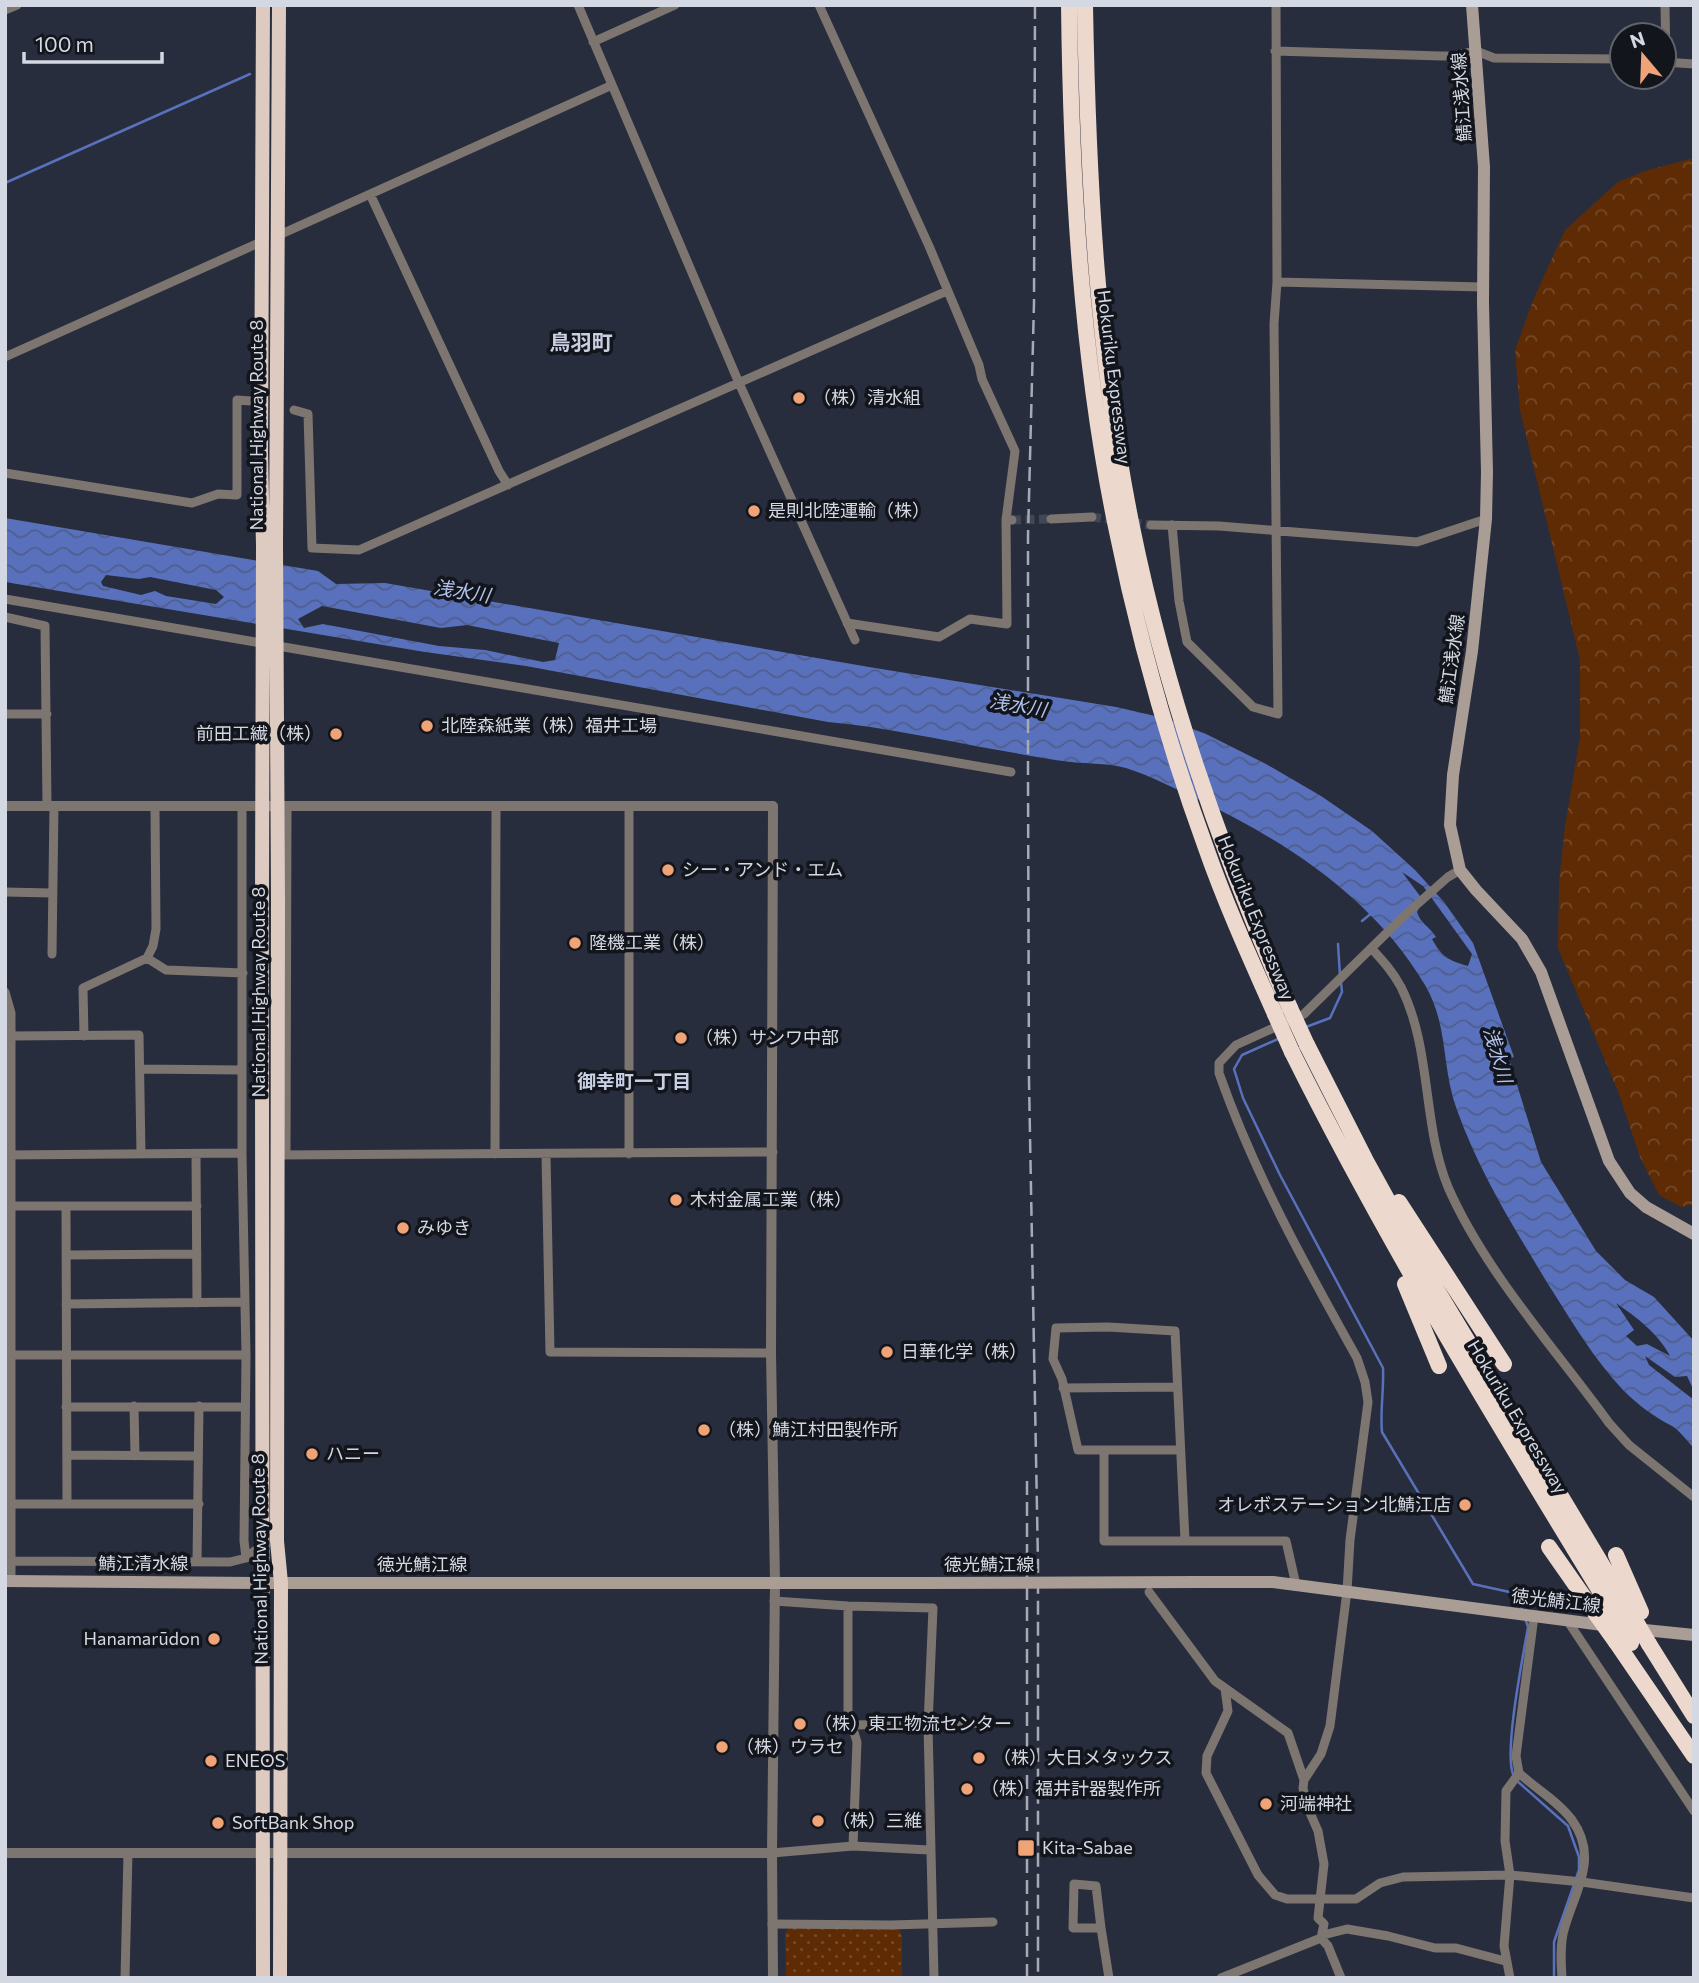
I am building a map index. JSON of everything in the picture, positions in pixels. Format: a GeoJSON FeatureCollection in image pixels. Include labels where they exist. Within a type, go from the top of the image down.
{"type":"FeatureCollection","features":[{"type":"Feature","properties":{"kind":"highway","name":"National Highway Route 8"},"geometry":{"type":"LineString","coordinates":[[263,5],[270,238]]}},
{"type":"Feature","properties":{"kind":"highway","name":"National Highway Route 8"},"geometry":{"type":"LineString","coordinates":[[279,5],[261,452],[270,545],[282,1155],[277,1541],[281,1583],[280,1978]]}},
{"type":"Feature","properties":{"kind":"highway","name":"Hokuriku Expressway"},"geometry":{"type":"LineString","coordinates":[[1069,5],[1074,155],[1082,271],[1091,369],[1116,526],[1153,683],[1206,848],[1300,1048],[1422,1296],[1612,1611],[1624,1642],[1694,1748]]}},
{"type":"Feature","properties":{"kind":"highway","name":"Hokuriku Expressway"},"geometry":{"type":"LineString","coordinates":[[1085,5],[1089,143],[1107,366],[1132,525],[1171,687],[1226,855],[1283,1012]]}},
{"type":"Feature","properties":{"kind":"highway","name":"National Highway Route 8"},"geometry":{"type":"LineString","coordinates":[[263,1978],[264,1583],[260,1300],[262,900],[270,545]]}},
{"type":"Feature","properties":{"kind":"highway","name":"Hokuriku Expressway"},"geometry":{"type":"LineString","coordinates":[[1325,1099],[1437,1290],[1636,1612],[1694,1716]]}},
{"type":"Feature","properties":{"kind":"highway"},"geometry":{"type":"LineString","coordinates":[[1325,1099],[1504,1364]]}},
{"type":"Feature","properties":{"kind":"highway"},"geometry":{"type":"LineString","coordinates":[[1325,1099],[1342,1159],[1412,1300],[1439,1366]]}},
{"type":"Feature","properties":{"kind":"highway"},"geometry":{"type":"LineString","coordinates":[[1549,1547],[1591,1607],[1624,1642],[1694,1756]]}},
{"type":"Feature","properties":{"kind":"highway"},"geometry":{"type":"LineString","coordinates":[[1616,1555],[1636,1612]]}},
{"type":"Feature","properties":{"kind":"highway"},"geometry":{"type":"LineString","coordinates":[[1653,1644],[1694,1708]]}},
{"type":"Feature","properties":{"kind":"main road","name":"鯖江浅水線"},"geometry":{"type":"LineString","coordinates":[[1472,5],[1484,167],[1486,519],[1472,651],[1453,775],[1450,825],[1460,870],[1522,939],[1541,972],[1609,1161],[1630,1193],[1646,1207],[1694,1234]]}},
{"type":"Feature","properties":{"kind":"main road","name":"鯖江清水線"},"geometry":{"type":"LineString","coordinates":[[8,1581],[281,1583]]}},
{"type":"Feature","properties":{"kind":"main road","name":"徳光鯖江線"},"geometry":{"type":"LineString","coordinates":[[281,1583],[1273,1582],[1694,1635]]}},
{"type":"Feature","properties":{"kind":"street"},"geometry":{"type":"LineString","coordinates":[[5,10],[17,5]]}},
{"type":"Feature","properties":{"kind":"street"},"geometry":{"type":"LineString","coordinates":[[578,5],[610,86],[739,383],[855,640]]}},
{"type":"Feature","properties":{"kind":"street"},"geometry":{"type":"LineString","coordinates":[[593,42],[675,5]]}},
{"type":"Feature","properties":{"kind":"street"},"geometry":{"type":"LineString","coordinates":[[819,5],[929,246],[979,365],[982,379],[1015,451],[1009,520],[1007,624],[970,619],[939,638],[848,622]]}},
{"type":"Feature","properties":{"kind":"street"},"geometry":{"type":"LineString","coordinates":[[1172,525],[1179,601],[1187,642],[1253,707],[1278,713],[1274,324],[1277,282],[1276,5]]}},
{"type":"Feature","properties":{"kind":"street"},"geometry":{"type":"LineString","coordinates":[[1275,51],[1441,57],[1476,51],[1494,58],[1608,59]]}},
{"type":"Feature","properties":{"kind":"street"},"geometry":{"type":"LineString","coordinates":[[5,357],[610,86]]}},
{"type":"Feature","properties":{"kind":"street"},"geometry":{"type":"LineString","coordinates":[[370,194],[508,485]]}},
{"type":"Feature","properties":{"kind":"street"},"geometry":{"type":"LineString","coordinates":[[1277,282],[1483,287]]}},
{"type":"Feature","properties":{"kind":"street"},"geometry":{"type":"LineString","coordinates":[[294,410],[308,414],[312,548],[359,550],[947,292]]}},
{"type":"Feature","properties":{"kind":"street"},"geometry":{"type":"LineString","coordinates":[[5,473],[192,503],[218,494],[237,495],[237,400],[251,401]]}},
{"type":"Feature","properties":{"kind":"street"},"geometry":{"type":"LineString","coordinates":[[1051,519],[1092,517]]}},
{"type":"Feature","properties":{"kind":"street"},"geometry":{"type":"LineString","coordinates":[[1151,524],[1276,530],[1417,542],[1486,519]]}},
{"type":"Feature","properties":{"kind":"street"},"geometry":{"type":"LineString","coordinates":[[5,599],[1011,772]]}},
{"type":"Feature","properties":{"kind":"street"},"geometry":{"type":"LineString","coordinates":[[5,617],[45,626],[52,954]]}},
{"type":"Feature","properties":{"kind":"street"},"geometry":{"type":"LineString","coordinates":[[5,714],[47,714]]}},
{"type":"Feature","properties":{"kind":"street"},"geometry":{"type":"LineString","coordinates":[[5,806],[774,806],[771,1353],[775,1581],[773,1978]]}},
{"type":"Feature","properties":{"kind":"street"},"geometry":{"type":"LineString","coordinates":[[287,806],[282,1155],[773,1152]]}},
{"type":"Feature","properties":{"kind":"street"},"geometry":{"type":"LineString","coordinates":[[495,1154],[496,806]]}},
{"type":"Feature","properties":{"kind":"street"},"geometry":{"type":"LineString","coordinates":[[84,1036],[83,988],[147,958],[153,946],[156,929],[155,807]]}},
{"type":"Feature","properties":{"kind":"street"},"geometry":{"type":"LineString","coordinates":[[242,807],[246,1558]]}},
{"type":"Feature","properties":{"kind":"street"},"geometry":{"type":"LineString","coordinates":[[629,807],[629,1154]]}},
{"type":"Feature","properties":{"kind":"street"},"geometry":{"type":"LineString","coordinates":[[1304,1780],[1321,1754],[1330,1726],[1368,1402],[1357,1357],[1262,1181],[1237,1125],[1219,1073],[1219,1063],[1236,1045],[1304,1014],[1447,877],[1460,870]]}},
{"type":"Feature","properties":{"kind":"street"},"geometry":{"type":"LineString","coordinates":[[5,891],[52,892]]}},
{"type":"Feature","properties":{"kind":"street"},"geometry":{"type":"LineString","coordinates":[[1373,948],[1394,975],[1407,1002],[1419,1046],[1441,1166],[1458,1209],[1477,1243],[1609,1423],[1629,1445],[1694,1497]]}},
{"type":"Feature","properties":{"kind":"street"},"geometry":{"type":"LineString","coordinates":[[147,958],[166,970],[243,973]]}},
{"type":"Feature","properties":{"kind":"street"},"geometry":{"type":"LineString","coordinates":[[5,992],[11,1013],[8,1155],[8,1581]]}},
{"type":"Feature","properties":{"kind":"street"},"geometry":{"type":"LineString","coordinates":[[11,1036],[139,1035],[141,1154]]}},
{"type":"Feature","properties":{"kind":"street"},"geometry":{"type":"LineString","coordinates":[[140,1069],[242,1070]]}},
{"type":"Feature","properties":{"kind":"street"},"geometry":{"type":"LineString","coordinates":[[8,1155],[242,1153]]}},
{"type":"Feature","properties":{"kind":"street"},"geometry":{"type":"LineString","coordinates":[[196,1154],[197,1303]]}},
{"type":"Feature","properties":{"kind":"street"},"geometry":{"type":"LineString","coordinates":[[546,1155],[550,1352],[771,1353]]}},
{"type":"Feature","properties":{"kind":"street"},"geometry":{"type":"LineString","coordinates":[[8,1206],[197,1206]]}},
{"type":"Feature","properties":{"kind":"street"},"geometry":{"type":"LineString","coordinates":[[66,1206],[67,1504]]}},
{"type":"Feature","properties":{"kind":"street"},"geometry":{"type":"LineString","coordinates":[[67,1255],[197,1254]]}},
{"type":"Feature","properties":{"kind":"street"},"geometry":{"type":"LineString","coordinates":[[66,1304],[245,1302]]}},
{"type":"Feature","properties":{"kind":"street"},"geometry":{"type":"LineString","coordinates":[[1180,1450],[1078,1450],[1062,1379],[1053,1359],[1056,1328],[1108,1327],[1175,1331],[1185,1540]]}},
{"type":"Feature","properties":{"kind":"street"},"geometry":{"type":"LineString","coordinates":[[8,1355],[246,1355]]}},
{"type":"Feature","properties":{"kind":"street"},"geometry":{"type":"LineString","coordinates":[[1063,1388],[1177,1387]]}},
{"type":"Feature","properties":{"kind":"street"},"geometry":{"type":"LineString","coordinates":[[134,1406],[135,1455]]}},
{"type":"Feature","properties":{"kind":"street"},"geometry":{"type":"LineString","coordinates":[[197,1562],[199,1406]]}},
{"type":"Feature","properties":{"kind":"street"},"geometry":{"type":"LineString","coordinates":[[66,1407],[245,1407]]}},
{"type":"Feature","properties":{"kind":"street"},"geometry":{"type":"LineString","coordinates":[[1104,1451],[1104,1541],[1286,1541],[1296,1585]]}},
{"type":"Feature","properties":{"kind":"street"},"geometry":{"type":"LineString","coordinates":[[67,1455],[198,1456]]}},
{"type":"Feature","properties":{"kind":"street"},"geometry":{"type":"LineString","coordinates":[[8,1504],[199,1504]]}},
{"type":"Feature","properties":{"kind":"street"},"geometry":{"type":"LineString","coordinates":[[8,1561],[230,1562],[246,1558],[263,1545]]}},
{"type":"Feature","properties":{"kind":"street"},"geometry":{"type":"LineString","coordinates":[[1149,1592],[1215,1681],[1288,1733],[1304,1780],[1307,1806],[1318,1831],[1324,1864],[1318,1918],[1324,1924],[1322,1936],[1341,1978]]}},
{"type":"Feature","properties":{"kind":"street"},"geometry":{"type":"LineString","coordinates":[[774,1601],[933,1608],[928,1724],[934,1978]]}},
{"type":"Feature","properties":{"kind":"street"},"geometry":{"type":"LineString","coordinates":[[848,1606],[848,1713],[857,1742],[853,1846]]}},
{"type":"Feature","properties":{"kind":"street"},"geometry":{"type":"LineString","coordinates":[[1534,1616],[1516,1756],[1520,1773],[1576,1826],[1585,1864],[1582,1882],[1564,1932],[1560,1952],[1562,1978]]}},
{"type":"Feature","properties":{"kind":"street"},"geometry":{"type":"LineString","coordinates":[[1567,1620],[1694,1811]]}},
{"type":"Feature","properties":{"kind":"street"},"geometry":{"type":"LineString","coordinates":[[1225,1689],[1228,1711],[1207,1756],[1206,1773],[1258,1875],[1275,1895],[1287,1899],[1356,1899],[1380,1883],[1403,1877],[1510,1875],[1694,1898]]}},
{"type":"Feature","properties":{"kind":"street"},"geometry":{"type":"LineString","coordinates":[[851,1724],[993,1723]]}},
{"type":"Feature","properties":{"kind":"street"},"geometry":{"type":"LineString","coordinates":[[1510,1978],[1504,1947],[1510,1875],[1505,1841],[1506,1791],[1520,1773]]}},
{"type":"Feature","properties":{"kind":"street"},"geometry":{"type":"LineString","coordinates":[[5,1853],[772,1853],[853,1846],[929,1850]]}},
{"type":"Feature","properties":{"kind":"street"},"geometry":{"type":"LineString","coordinates":[[125,1978],[128,1853]]}},
{"type":"Feature","properties":{"kind":"street"},"geometry":{"type":"LineString","coordinates":[[1101,1928],[1073,1928],[1074,1884],[1096,1886],[1109,1978]]}},
{"type":"Feature","properties":{"kind":"street"},"geometry":{"type":"LineString","coordinates":[[772,1924],[993,1922]]}},
{"type":"Feature","properties":{"kind":"street"},"geometry":{"type":"LineString","coordinates":[[1221,1978],[1322,1936],[1348,1929],[1435,1948],[1456,1948],[1505,1961]]}},
{"type":"Feature","properties":{"kind":"green space"},"geometry":{"type":"Polygon","coordinates":[[[1694,158],[1694,1204],[1681,1207],[1659,1195],[1640,1157],[1619,1094],[1558,948],[1559,882],[1580,737],[1580,660],[1520,410],[1515,350],[1534,298],[1565,230],[1618,182],[1645,171],[1694,158]]]}},
{"type":"Feature","properties":{"kind":"green space"},"geometry":{"type":"Polygon","coordinates":[[[790,1927],[898,1928],[902,1935],[902,1978],[786,1978],[785,1933],[790,1927]]]}},
{"type":"Feature","properties":{"kind":"water","name":"浅水川"},"geometry":{"type":"Polygon","coordinates":[[[5,518],[318,571],[336,584],[385,583],[1116,707],[1164,718],[1206,734],[1266,764],[1321,796],[1372,831],[1415,870],[1444,902],[1473,943],[1514,1057],[1509,1059],[1541,1162],[1596,1251],[1625,1280],[1654,1297],[1694,1341],[1694,1391],[1687,1376],[1675,1377],[1645,1356],[1649,1365],[1694,1400],[1694,1448],[1675,1428],[1634,1400],[1612,1378],[1574,1325],[1510,1221],[1486,1178],[1457,1110],[1433,1000],[1404,954],[1355,900],[1326,876],[1296,854],[1232,816],[1154,779],[1119,766],[1043,758],[892,730],[828,722],[526,666],[425,652],[5,582],[5,518]],[[106,575],[101,582],[103,586],[141,595],[155,591],[166,596],[216,604],[224,597],[216,590],[150,577],[139,579],[106,575]],[[322,606],[298,619],[304,628],[323,624],[543,662],[555,660],[559,643],[467,625],[441,628],[322,606]],[[1402,872],[1423,900],[1417,912],[1436,937],[1432,939],[1435,945],[1446,957],[1468,966],[1472,954],[1423,886],[1402,872]],[[1616,1303],[1634,1330],[1626,1336],[1637,1346],[1647,1344],[1670,1356],[1653,1333],[1616,1303]]]}},
{"type":"Feature","properties":{"kind":"waterway"},"geometry":{"type":"LineString","coordinates":[[5,183],[250,74]]}},
{"type":"Feature","properties":{"kind":"waterway"},"geometry":{"type":"LineString","coordinates":[[1362,921],[1373,912]]}},
{"type":"Feature","properties":{"kind":"waterway"},"geometry":{"type":"LineString","coordinates":[[1338,944],[1340,976]]}},
{"type":"Feature","properties":{"kind":"waterway"},"geometry":{"type":"LineString","coordinates":[[1306,1027],[1330,1018],[1342,992],[1341,982]]}},
{"type":"Feature","properties":{"kind":"waterway"},"geometry":{"type":"LineString","coordinates":[[1278,1039],[1242,1055],[1234,1069],[1243,1098],[1280,1175],[1383,1368],[1382,1432],[1473,1584],[1514,1593],[1522,1609]]}},
{"type":"Feature","properties":{"kind":"waterway"},"geometry":{"type":"LineString","coordinates":[[1513,1774],[1511,1745],[1528,1627],[1525,1618]]}},
{"type":"Feature","properties":{"kind":"waterway"},"geometry":{"type":"LineString","coordinates":[[1516,1780],[1568,1826],[1579,1857],[1579,1870],[1554,1942],[1554,1978]]}},
{"type":"Feature","properties":{"kind":"tunnel"},"geometry":{"type":"LineString","coordinates":[[1092,517],[1151,525]]}},
{"type":"Feature","properties":{"kind":"tunnel"},"geometry":{"type":"LineString","coordinates":[[1012,520],[1051,519]]}},
{"type":"Feature","properties":{"kind":"railway"},"geometry":{"type":"LineString","coordinates":[[1035,5],[1034,303],[1028,536],[1028,776],[1029,1081],[1038,1563],[1038,1978]]}},
{"type":"Feature","properties":{"kind":"railway"},"geometry":{"type":"LineString","coordinates":[[1027,1481],[1027,1978]]}},
{"type":"Feature","properties":{"kind":"place","name":"（株）清水組"},"geometry":{"type":"Point","coordinates":[799,398]}},
{"type":"Feature","properties":{"kind":"place","name":"是則北陸運輸（株）"},"geometry":{"type":"Point","coordinates":[754,511]}},
{"type":"Feature","properties":{"kind":"place","name":"北陸森紙業（株）福井工場"},"geometry":{"type":"Point","coordinates":[427,726]}},
{"type":"Feature","properties":{"kind":"place","name":"前田工繊（株）"},"geometry":{"type":"Point","coordinates":[336,734]}},
{"type":"Feature","properties":{"kind":"place","name":"シー・アンド・エム"},"geometry":{"type":"Point","coordinates":[668,870]}},
{"type":"Feature","properties":{"kind":"place","name":"隆機工業（株）"},"geometry":{"type":"Point","coordinates":[575,943]}},
{"type":"Feature","properties":{"kind":"place","name":"（株）サンワ中部"},"geometry":{"type":"Point","coordinates":[681,1038]}},
{"type":"Feature","properties":{"kind":"place","name":"木村金属工業（株）"},"geometry":{"type":"Point","coordinates":[676,1200]}},
{"type":"Feature","properties":{"kind":"place","name":"みゆき"},"geometry":{"type":"Point","coordinates":[403,1228]}},
{"type":"Feature","properties":{"kind":"place","name":"日華化学（株）"},"geometry":{"type":"Point","coordinates":[887,1352]}},
{"type":"Feature","properties":{"kind":"place","name":"（株）鯖江村田製作所"},"geometry":{"type":"Point","coordinates":[704,1430]}},
{"type":"Feature","properties":{"kind":"place","name":"ハニー"},"geometry":{"type":"Point","coordinates":[312,1454]}},
{"type":"Feature","properties":{"kind":"place","name":"オレボステーション北鯖江店"},"geometry":{"type":"Point","coordinates":[1465,1505]}},
{"type":"Feature","properties":{"kind":"place","name":"Hanamarūdon"},"geometry":{"type":"Point","coordinates":[214,1639]}},
{"type":"Feature","properties":{"kind":"place","name":"（株）東工物流センター"},"geometry":{"type":"Point","coordinates":[800,1724]}},
{"type":"Feature","properties":{"kind":"place","name":"（株）ウラセ"},"geometry":{"type":"Point","coordinates":[722,1747]}},
{"type":"Feature","properties":{"kind":"place","name":"（株）大日メタックス"},"geometry":{"type":"Point","coordinates":[979,1758]}},
{"type":"Feature","properties":{"kind":"place","name":"ENEOS"},"geometry":{"type":"Point","coordinates":[211,1761]}},
{"type":"Feature","properties":{"kind":"place","name":"（株）福井計器製作所"},"geometry":{"type":"Point","coordinates":[967,1789]}},
{"type":"Feature","properties":{"kind":"place","name":"河端神社"},"geometry":{"type":"Point","coordinates":[1266,1804]}},
{"type":"Feature","properties":{"kind":"place","name":"（株）三維"},"geometry":{"type":"Point","coordinates":[818,1821]}},
{"type":"Feature","properties":{"kind":"place","name":"SoftBank Shop"},"geometry":{"type":"Point","coordinates":[218,1823]}},
{"type":"Feature","properties":{"kind":"place","name":"Kita-Sabae"},"geometry":{"type":"Point","coordinates":[1026,1848]}},
{"type":"Feature","properties":{"kind":"district","name":"鳥羽町"},"geometry":{"type":"Point","coordinates":[581,343]}},
{"type":"Feature","properties":{"kind":"district","name":"御幸町一丁目"},"geometry":{"type":"Point","coordinates":[634,1081]}}]}
